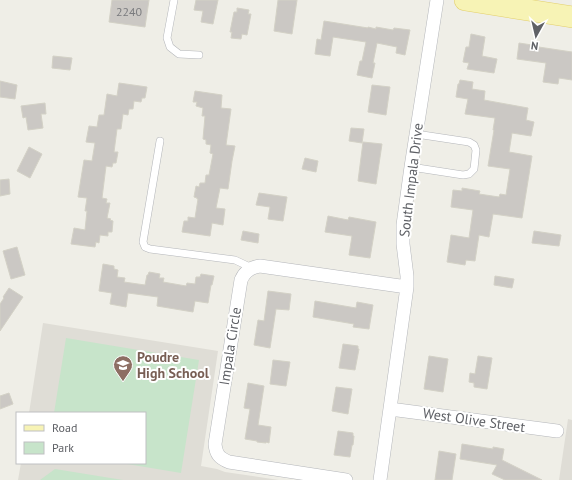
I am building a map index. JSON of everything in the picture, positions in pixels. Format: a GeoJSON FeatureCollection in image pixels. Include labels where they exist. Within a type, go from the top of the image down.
{"type":"FeatureCollection","features":[{"type":"Feature","properties":{"kind":"main road"},"geometry":{"type":"LineString","coordinates":[[465,0],[572,17]]}},
{"type":"Feature","properties":{"kind":"street","name":"South Impala Drive"},"geometry":{"type":"LineString","coordinates":[[380,480],[407,287],[403,244],[403,225],[437,0]]}},
{"type":"Feature","properties":{"kind":"street"},"geometry":{"type":"LineString","coordinates":[[252,268],[260,266],[407,287]]}},
{"type":"Feature","properties":{"kind":"street","name":"Impala Circle"},"geometry":{"type":"LineString","coordinates":[[252,268],[243,275],[239,284],[215,444],[216,451],[218,455],[229,462],[346,480]]}},
{"type":"Feature","properties":{"kind":"street","name":"West Olive Street"},"geometry":{"type":"LineString","coordinates":[[390,410],[557,432]]}},
{"type":"Feature","properties":{"kind":"lane"},"geometry":{"type":"LineString","coordinates":[[174,0],[167,38],[170,47],[179,54],[199,56]]}},
{"type":"Feature","properties":{"kind":"lane"},"geometry":{"type":"LineString","coordinates":[[411,167],[463,175],[469,174],[474,169],[476,150],[474,145],[469,142],[416,134]]}},
{"type":"Feature","properties":{"kind":"lane"},"geometry":{"type":"LineString","coordinates":[[160,141],[143,242],[145,247],[150,249],[235,260],[252,268]]}},
{"type":"Feature","properties":{"kind":"shaded area","name":"Poudre High School"},"geometry":{"type":"Polygon","coordinates":[[[43,323],[218,351],[201,466],[225,472],[279,480],[18,480],[21,464],[146,464],[146,412],[29,412],[43,323]]]}},
{"type":"Feature","properties":{"kind":"shaded area"},"geometry":{"type":"Polygon","coordinates":[[[568,419],[572,420],[572,480],[559,480],[568,419]]]}},
{"type":"Feature","properties":{"kind":"green space"},"geometry":{"type":"Polygon","coordinates":[[[66,338],[199,360],[181,473],[127,464],[146,464],[146,412],[54,412],[66,338]]]}},
{"type":"Feature","properties":{"kind":"green space"},"geometry":{"type":"Polygon","coordinates":[[[55,469],[123,480],[40,480],[55,469]]]}},
{"type":"Feature","properties":{"kind":"building"},"geometry":{"type":"Polygon","coordinates":[[[112,0],[149,0],[145,27],[109,22],[112,0]]]}},
{"type":"Feature","properties":{"kind":"building"},"geometry":{"type":"Polygon","coordinates":[[[196,0],[218,0],[213,24],[201,22],[203,11],[194,10],[196,0]]]}},
{"type":"Feature","properties":{"kind":"building"},"geometry":{"type":"Polygon","coordinates":[[[278,0],[297,0],[292,34],[274,31],[278,0]]]}},
{"type":"Feature","properties":{"kind":"building"},"geometry":{"type":"Polygon","coordinates":[[[237,8],[249,10],[248,14],[251,14],[247,35],[242,34],[241,39],[231,38],[232,32],[230,32],[234,12],[237,12],[237,8]]]}},
{"type":"Feature","properties":{"kind":"building"},"geometry":{"type":"Polygon","coordinates":[[[324,21],[376,29],[376,27],[393,30],[394,28],[410,30],[405,55],[396,53],[397,47],[377,43],[372,78],[357,75],[366,42],[333,37],[330,56],[315,54],[317,39],[321,40],[324,21]]]}},
{"type":"Feature","properties":{"kind":"building"},"geometry":{"type":"Polygon","coordinates":[[[471,34],[485,37],[482,56],[497,59],[494,73],[467,69],[469,63],[463,62],[466,47],[469,47],[471,34]]]}},
{"type":"Feature","properties":{"kind":"building"},"geometry":{"type":"Polygon","coordinates":[[[519,43],[572,52],[572,80],[559,78],[558,84],[543,82],[546,63],[517,59],[519,43]]]}},
{"type":"Feature","properties":{"kind":"building"},"geometry":{"type":"Polygon","coordinates":[[[53,56],[72,58],[70,70],[52,68],[53,56]]]}},
{"type":"Feature","properties":{"kind":"building"},"geometry":{"type":"Polygon","coordinates":[[[460,80],[473,82],[472,89],[485,91],[484,100],[528,108],[526,120],[534,122],[531,136],[512,133],[509,152],[532,156],[522,218],[493,214],[489,237],[479,235],[475,261],[466,260],[465,265],[447,262],[451,235],[469,238],[473,210],[451,207],[453,190],[462,191],[462,188],[480,191],[479,194],[499,197],[500,194],[506,195],[510,169],[488,166],[495,118],[465,114],[468,99],[456,97],[460,80]]]}},
{"type":"Feature","properties":{"kind":"building"},"geometry":{"type":"Polygon","coordinates":[[[0,81],[17,85],[15,99],[0,97],[0,81]]]}},
{"type":"Feature","properties":{"kind":"building"},"geometry":{"type":"Polygon","coordinates":[[[119,83],[147,87],[145,98],[142,98],[141,102],[134,101],[133,109],[129,109],[128,115],[123,114],[121,129],[117,129],[114,152],[118,152],[116,163],[113,163],[112,167],[106,166],[102,198],[107,199],[106,203],[110,203],[107,218],[113,221],[112,232],[108,232],[108,236],[100,235],[99,243],[96,242],[95,247],[71,244],[74,228],[85,230],[87,198],[78,197],[84,160],[92,161],[95,143],[86,142],[89,126],[97,127],[99,115],[104,115],[107,94],[117,96],[119,83]]]}},
{"type":"Feature","properties":{"kind":"building"},"geometry":{"type":"Polygon","coordinates":[[[372,85],[390,87],[386,115],[368,112],[372,85]]]}},
{"type":"Feature","properties":{"kind":"building"},"geometry":{"type":"Polygon","coordinates":[[[195,91],[222,95],[221,108],[231,109],[226,145],[235,146],[228,189],[220,188],[216,208],[225,209],[223,225],[212,223],[210,236],[182,232],[184,221],[188,221],[188,217],[195,218],[198,199],[194,197],[196,186],[199,187],[200,183],[205,183],[206,175],[209,175],[213,154],[210,153],[211,145],[206,144],[206,140],[203,139],[205,116],[202,116],[203,108],[196,106],[197,102],[193,102],[195,91]]]}},
{"type":"Feature","properties":{"kind":"building"},"geometry":{"type":"Polygon","coordinates":[[[45,103],[46,114],[41,114],[43,128],[28,130],[26,117],[23,118],[21,106],[45,103]]]}},
{"type":"Feature","properties":{"kind":"building"},"geometry":{"type":"Polygon","coordinates":[[[351,128],[364,129],[362,143],[349,141],[351,128]]]}},
{"type":"Feature","properties":{"kind":"building"},"geometry":{"type":"Polygon","coordinates":[[[363,142],[382,144],[376,184],[358,181],[363,142]]]}},
{"type":"Feature","properties":{"kind":"building"},"geometry":{"type":"Polygon","coordinates":[[[29,147],[42,154],[30,178],[17,171],[29,147]]]}},
{"type":"Feature","properties":{"kind":"building"},"geometry":{"type":"Polygon","coordinates":[[[305,158],[318,161],[316,172],[302,169],[305,158]]]}},
{"type":"Feature","properties":{"kind":"building"},"geometry":{"type":"Polygon","coordinates":[[[9,179],[10,194],[0,196],[0,180],[9,179]]]}},
{"type":"Feature","properties":{"kind":"building"},"geometry":{"type":"Polygon","coordinates":[[[259,193],[287,197],[283,221],[268,219],[270,207],[256,205],[259,193]]]}},
{"type":"Feature","properties":{"kind":"building"},"geometry":{"type":"Polygon","coordinates":[[[328,216],[348,220],[349,217],[376,222],[370,258],[349,255],[352,236],[325,232],[328,216]]]}},
{"type":"Feature","properties":{"kind":"building"},"geometry":{"type":"Polygon","coordinates":[[[243,231],[259,234],[258,243],[241,240],[243,231]]]}},
{"type":"Feature","properties":{"kind":"building"},"geometry":{"type":"Polygon","coordinates":[[[534,231],[561,235],[559,246],[532,243],[534,231]]]}},
{"type":"Feature","properties":{"kind":"building"},"geometry":{"type":"Polygon","coordinates":[[[17,247],[25,275],[11,279],[3,251],[17,247]]]}},
{"type":"Feature","properties":{"kind":"building"},"geometry":{"type":"Polygon","coordinates":[[[103,264],[114,266],[114,269],[118,270],[117,277],[125,278],[124,282],[145,285],[149,272],[160,274],[159,278],[164,278],[163,282],[186,286],[187,283],[195,284],[196,277],[200,277],[201,274],[214,276],[208,303],[195,301],[193,312],[157,306],[158,297],[128,293],[126,307],[110,304],[112,293],[99,291],[103,264]]]}},
{"type":"Feature","properties":{"kind":"building"},"geometry":{"type":"Polygon","coordinates":[[[495,276],[514,279],[512,288],[494,285],[495,276]]]}},
{"type":"Feature","properties":{"kind":"building"},"geometry":{"type":"Polygon","coordinates":[[[9,288],[23,297],[0,331],[0,304],[9,288]]]}},
{"type":"Feature","properties":{"kind":"building"},"geometry":{"type":"Polygon","coordinates":[[[268,291],[291,294],[289,310],[276,309],[270,348],[254,345],[258,320],[264,321],[268,291]]]}},
{"type":"Feature","properties":{"kind":"building"},"geometry":{"type":"Polygon","coordinates":[[[315,301],[356,308],[357,302],[373,305],[369,329],[353,327],[354,324],[313,317],[315,301]]]}},
{"type":"Feature","properties":{"kind":"building"},"geometry":{"type":"Polygon","coordinates":[[[343,344],[358,346],[359,349],[355,370],[339,368],[343,344]]]}},
{"type":"Feature","properties":{"kind":"building"},"geometry":{"type":"Polygon","coordinates":[[[429,356],[448,359],[443,392],[424,389],[429,356]]]}},
{"type":"Feature","properties":{"kind":"building"},"geometry":{"type":"Polygon","coordinates":[[[478,356],[492,358],[487,389],[474,387],[474,383],[469,382],[470,373],[475,374],[478,356]]]}},
{"type":"Feature","properties":{"kind":"building"},"geometry":{"type":"Polygon","coordinates":[[[273,360],[290,362],[286,386],[270,384],[273,360]]]}},
{"type":"Feature","properties":{"kind":"building"},"geometry":{"type":"Polygon","coordinates":[[[248,383],[264,386],[258,425],[271,427],[269,443],[245,439],[250,409],[244,408],[248,383]]]}},
{"type":"Feature","properties":{"kind":"building"},"geometry":{"type":"Polygon","coordinates":[[[336,387],[352,389],[348,414],[332,411],[336,387]]]}},
{"type":"Feature","properties":{"kind":"building"},"geometry":{"type":"Polygon","coordinates":[[[9,393],[13,404],[0,409],[0,396],[9,393]]]}},
{"type":"Feature","properties":{"kind":"building"},"geometry":{"type":"Polygon","coordinates":[[[338,431],[353,433],[353,445],[350,457],[334,455],[338,431]]]}},
{"type":"Feature","properties":{"kind":"building"},"geometry":{"type":"Polygon","coordinates":[[[462,444],[493,449],[493,447],[504,449],[502,460],[542,480],[505,480],[492,474],[497,465],[460,459],[462,444]]]}},
{"type":"Feature","properties":{"kind":"building"},"geometry":{"type":"Polygon","coordinates":[[[439,451],[456,454],[452,480],[435,480],[439,451]]]}},
{"type":"Feature","properties":{"kind":"place","name":"Poudre High School"},"geometry":{"type":"Point","coordinates":[123,382]}}]}
